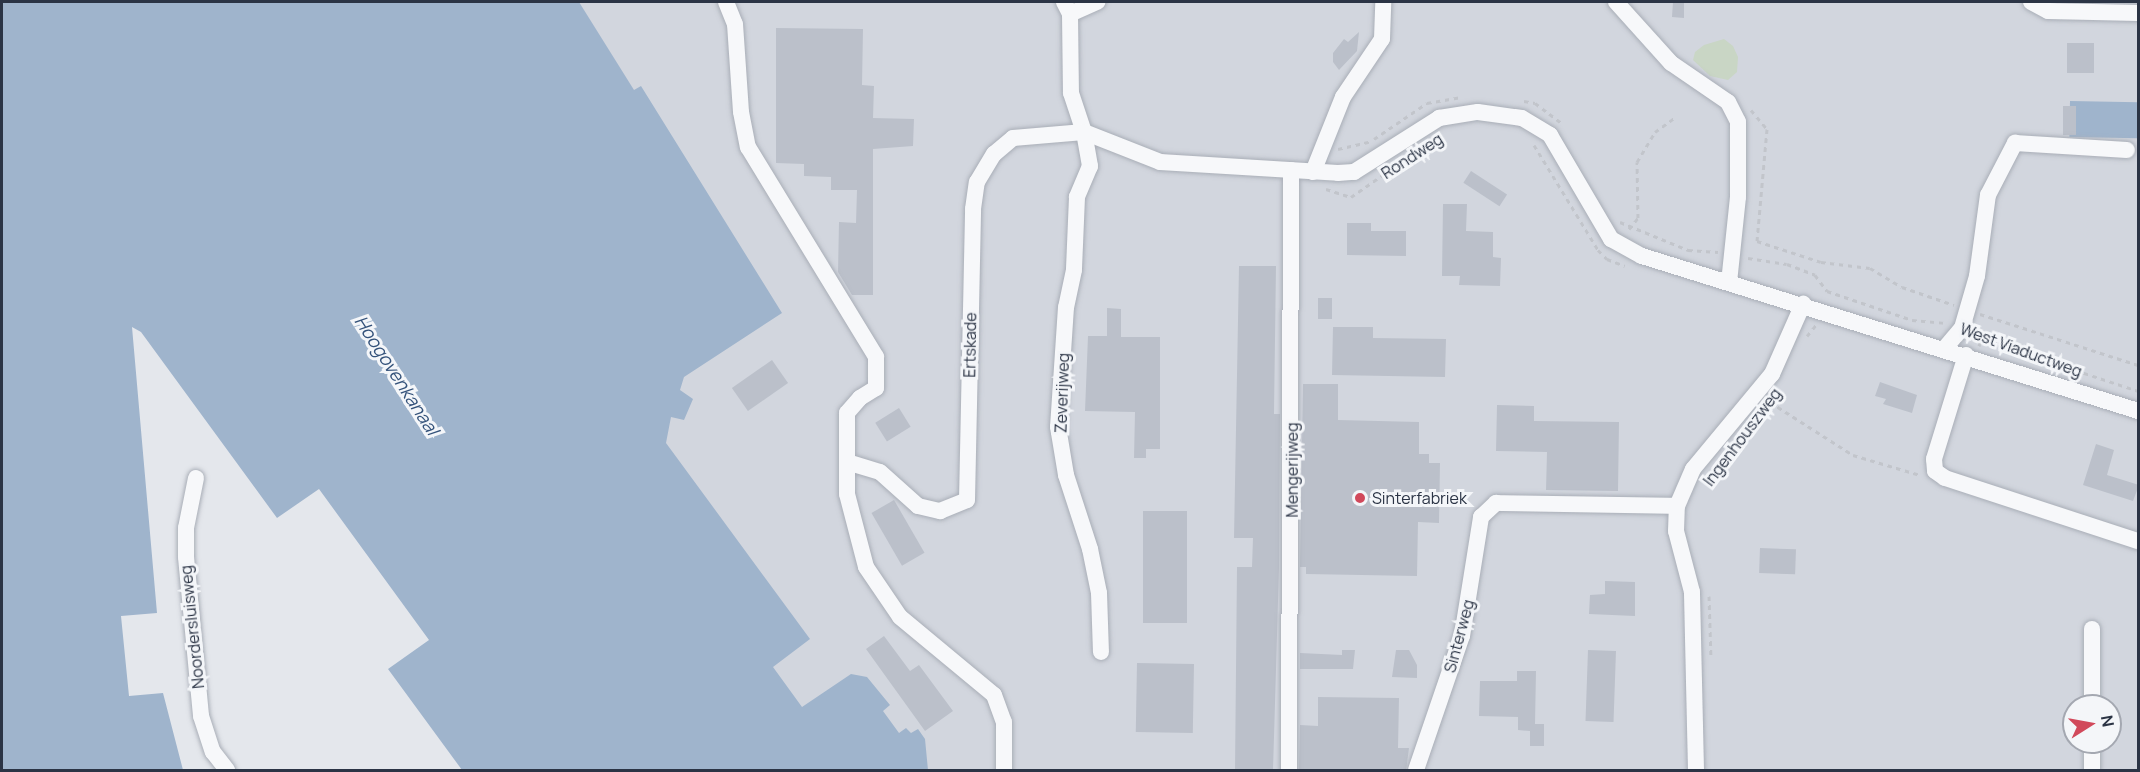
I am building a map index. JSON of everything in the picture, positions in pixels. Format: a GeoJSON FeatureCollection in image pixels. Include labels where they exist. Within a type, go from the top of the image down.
{"type":"FeatureCollection","features":[{"type":"Feature","properties":{"kind":"street"},"geometry":{"type":"LineString","coordinates":[[726,2],[735,24],[741,112],[748,147],[876,357],[876,388],[860,398],[847,413],[847,494],[866,567],[900,617],[994,695],[1004,722],[1004,771]]}},
{"type":"Feature","properties":{"kind":"street"},"geometry":{"type":"LineString","coordinates":[[1067,8],[1097,2]]}},
{"type":"Feature","properties":{"kind":"street"},"geometry":{"type":"LineString","coordinates":[[1313,172],[1343,97],[1382,39],[1383,2]]}},
{"type":"Feature","properties":{"kind":"street"},"geometry":{"type":"LineString","coordinates":[[1616,2],[1671,63],[1728,102],[1738,122],[1738,197],[1729,282]]}},
{"type":"Feature","properties":{"kind":"street"},"geometry":{"type":"LineString","coordinates":[[2031,2],[2048,11],[2139,13]]}},
{"type":"Feature","properties":{"kind":"street","name":"Zeverijweg"},"geometry":{"type":"LineString","coordinates":[[1067,8],[1071,93],[1084,132],[1090,166],[1077,197],[1074,270],[1066,307],[1058,427],[1066,475],[1092,560],[1099,592],[1101,652]]}},
{"type":"Feature","properties":{"kind":"street","name":"Rondweg"},"geometry":{"type":"LineString","coordinates":[[1084,132],[1160,162],[1313,172],[1354,172],[1439,118],[1478,112],[1522,118]]}},
{"type":"Feature","properties":{"kind":"street","name":"West Viaductweg"},"geometry":{"type":"LineString","coordinates":[[1522,118],[1550,135],[1611,239],[1642,256],[1945,348],[2139,411]]}},
{"type":"Feature","properties":{"kind":"street","name":"Ertskade"},"geometry":{"type":"LineString","coordinates":[[847,462],[880,472],[918,506],[940,511],[967,500],[977,182],[994,154],[1012,138],[1084,132]]}},
{"type":"Feature","properties":{"kind":"street"},"geometry":{"type":"LineString","coordinates":[[1945,348],[1962,328],[1977,276],[1988,195],[2015,143],[2127,150]]}},
{"type":"Feature","properties":{"kind":"street","name":"Mengerijweg"},"geometry":{"type":"LineString","coordinates":[[1289,771],[1291,170]]}},
{"type":"Feature","properties":{"kind":"street","name":"Ingenhouszweg"},"geometry":{"type":"LineString","coordinates":[[1696,771],[1692,592],[1676,531],[1677,506],[1693,469],[1772,374],[1803,304]]}},
{"type":"Feature","properties":{"kind":"street"},"geometry":{"type":"LineString","coordinates":[[1966,355],[1934,459],[1935,471],[1945,478],[2139,541]]}},
{"type":"Feature","properties":{"kind":"street","name":"Noordersluisweg"},"geometry":{"type":"LineString","coordinates":[[196,478],[186,528],[186,557],[200,705],[213,752],[226,771]]}},
{"type":"Feature","properties":{"kind":"street","name":"Sinterweg"},"geometry":{"type":"LineString","coordinates":[[1416,771],[1462,636],[1481,517],[1496,504],[1677,506]]}},
{"type":"Feature","properties":{"kind":"street"},"geometry":{"type":"LineString","coordinates":[[2092,629],[2092,694]]}},
{"type":"Feature","properties":{"kind":"street"},"geometry":{"type":"LineString","coordinates":[[2092,754],[2092,771]]}},
{"type":"Feature","properties":{"kind":"path"},"geometry":{"type":"LineString","coordinates":[[1519,100],[1535,103],[1550,111],[1567,132]]}},
{"type":"Feature","properties":{"kind":"path"},"geometry":{"type":"LineString","coordinates":[[1745,103],[1767,129],[1757,241],[1821,262],[1870,268],[1902,287],[2139,365]]}},
{"type":"Feature","properties":{"kind":"path"},"geometry":{"type":"LineString","coordinates":[[1629,229],[1638,218],[1637,162],[1654,132],[1674,118]]}},
{"type":"Feature","properties":{"kind":"path","name":"Rondweg"},"geometry":{"type":"LineString","coordinates":[[1313,172],[1325,189],[1351,196],[1403,161]]}},
{"type":"Feature","properties":{"kind":"path","name":"West Viaductweg"},"geometry":{"type":"LineString","coordinates":[[1615,214],[1629,229],[1688,250],[1732,254],[1787,264],[1815,275],[1827,291],[1912,320],[1962,328],[2024,353],[2139,391]]}},
{"type":"Feature","properties":{"kind":"path"},"geometry":{"type":"LineString","coordinates":[[1800,344],[1816,326]]}},
{"type":"Feature","properties":{"kind":"path","name":"Ingenhouszweg"},"geometry":{"type":"LineString","coordinates":[[1763,411],[1776,392]]}},
{"type":"Feature","properties":{"kind":"path"},"geometry":{"type":"LineString","coordinates":[[1770,402],[1853,455],[1917,475],[1935,471]]}},
{"type":"Feature","properties":{"kind":"path"},"geometry":{"type":"LineString","coordinates":[[1708,589],[1712,611],[1711,665]]}},
{"type":"Feature","properties":{"kind":"shaded area"},"geometry":{"type":"Polygon","coordinates":[[[448,2],[2138,2],[2138,770],[880,770],[793,739],[448,2]]]}},
{"type":"Feature","properties":{"kind":"green space"},"geometry":{"type":"Polygon","coordinates":[[[1724,39],[1733,46],[1738,57],[1737,72],[1728,80],[1710,76],[1693,60],[1695,52],[1704,45],[1724,39]]]}},
{"type":"Feature","properties":{"kind":"water","name":"Hoogovenkanaal"},"geometry":{"type":"Polygon","coordinates":[[[2,2],[579,2],[634,90],[641,86],[782,313],[684,377],[680,390],[693,399],[684,420],[671,417],[666,443],[810,639],[773,667],[802,707],[851,674],[867,677],[890,705],[883,711],[899,733],[906,728],[911,733],[918,729],[925,739],[928,770],[462,770],[388,669],[429,640],[319,489],[277,518],[141,332],[132,327],[157,613],[121,616],[129,696],[163,693],[183,770],[2,770],[2,2]]]}},
{"type":"Feature","properties":{"kind":"water"},"geometry":{"type":"Polygon","coordinates":[[[2070,101],[2138,102],[2137,138],[2069,137],[2070,101]]]}},
{"type":"Feature","properties":{"kind":"building"},"geometry":{"type":"Polygon","coordinates":[[[1673,2],[1684,2],[1684,18],[1672,17],[1673,2]]]}},
{"type":"Feature","properties":{"kind":"building"},"geometry":{"type":"Polygon","coordinates":[[[776,28],[863,29],[862,85],[874,86],[873,118],[914,119],[913,146],[873,149],[873,295],[852,295],[838,272],[839,222],[856,223],[857,190],[831,190],[831,177],[804,176],[804,164],[776,163],[776,28]]]}},
{"type":"Feature","properties":{"kind":"building"},"geometry":{"type":"Polygon","coordinates":[[[1359,32],[1357,51],[1339,70],[1333,62],[1333,53],[1344,39],[1348,42],[1359,32]]]}},
{"type":"Feature","properties":{"kind":"building"},"geometry":{"type":"Polygon","coordinates":[[[2067,43],[2094,43],[2094,73],[2067,73],[2067,43]]]}},
{"type":"Feature","properties":{"kind":"building"},"geometry":{"type":"Polygon","coordinates":[[[2063,106],[2076,106],[2076,135],[2063,135],[2063,106]]]}},
{"type":"Feature","properties":{"kind":"building"},"geometry":{"type":"Polygon","coordinates":[[[1471,171],[1507,194],[1499,206],[1463,183],[1471,171]]]}},
{"type":"Feature","properties":{"kind":"building"},"geometry":{"type":"Polygon","coordinates":[[[1443,204],[1467,204],[1466,231],[1493,232],[1493,257],[1501,258],[1500,286],[1459,285],[1460,276],[1442,276],[1443,204]]]}},
{"type":"Feature","properties":{"kind":"building"},"geometry":{"type":"Polygon","coordinates":[[[1347,223],[1371,223],[1371,231],[1406,231],[1406,256],[1347,255],[1347,223]]]}},
{"type":"Feature","properties":{"kind":"building"},"geometry":{"type":"Polygon","coordinates":[[[1239,266],[1276,266],[1274,414],[1280,414],[1279,567],[1273,771],[1235,771],[1237,567],[1252,567],[1253,538],[1234,538],[1239,266]]]}},
{"type":"Feature","properties":{"kind":"building"},"geometry":{"type":"Polygon","coordinates":[[[1318,298],[1332,298],[1332,319],[1318,319],[1318,298]]]}},
{"type":"Feature","properties":{"kind":"building"},"geometry":{"type":"Polygon","coordinates":[[[1107,308],[1121,309],[1121,337],[1160,337],[1160,449],[1146,449],[1146,458],[1134,458],[1135,412],[1085,411],[1088,336],[1107,336],[1107,308]]]}},
{"type":"Feature","properties":{"kind":"building"},"geometry":{"type":"Polygon","coordinates":[[[1333,327],[1373,327],[1373,338],[1446,339],[1445,377],[1332,375],[1333,327]]]}},
{"type":"Feature","properties":{"kind":"building"},"geometry":{"type":"Polygon","coordinates":[[[772,360],[788,383],[748,411],[732,388],[772,360]]]}},
{"type":"Feature","properties":{"kind":"building"},"geometry":{"type":"Polygon","coordinates":[[[1880,382],[1917,395],[1912,413],[1883,404],[1886,399],[1875,396],[1880,382]]]}},
{"type":"Feature","properties":{"kind":"building","name":"Sinterfabriek"},"geometry":{"type":"Polygon","coordinates":[[[1303,384],[1338,384],[1338,420],[1419,422],[1419,454],[1429,454],[1429,463],[1440,463],[1439,523],[1418,522],[1417,576],[1306,574],[1306,567],[1300,567],[1303,384]]]}},
{"type":"Feature","properties":{"kind":"building"},"geometry":{"type":"Polygon","coordinates":[[[1497,405],[1534,406],[1534,421],[1619,422],[1618,491],[1546,490],[1547,452],[1496,451],[1497,405]]]}},
{"type":"Feature","properties":{"kind":"building"},"geometry":{"type":"Polygon","coordinates":[[[899,408],[911,427],[887,441],[875,423],[899,408]]]}},
{"type":"Feature","properties":{"kind":"building"},"geometry":{"type":"Polygon","coordinates":[[[2096,444],[2114,450],[2107,475],[2139,485],[2133,501],[2083,485],[2096,444]]]}},
{"type":"Feature","properties":{"kind":"building"},"geometry":{"type":"Polygon","coordinates":[[[894,500],[924,553],[902,566],[871,513],[894,500]]]}},
{"type":"Feature","properties":{"kind":"building"},"geometry":{"type":"Polygon","coordinates":[[[1143,511],[1187,511],[1187,623],[1143,623],[1143,511]]]}},
{"type":"Feature","properties":{"kind":"building"},"geometry":{"type":"Polygon","coordinates":[[[1760,548],[1796,549],[1795,574],[1759,573],[1760,548]]]}},
{"type":"Feature","properties":{"kind":"building"},"geometry":{"type":"Polygon","coordinates":[[[1605,581],[1635,582],[1635,616],[1589,614],[1590,595],[1605,594],[1605,581]]]}},
{"type":"Feature","properties":{"kind":"building"},"geometry":{"type":"Polygon","coordinates":[[[884,636],[910,671],[919,665],[953,711],[925,731],[866,649],[884,636]]]}},
{"type":"Feature","properties":{"kind":"building"},"geometry":{"type":"Polygon","coordinates":[[[1342,650],[1355,650],[1353,669],[1300,669],[1300,653],[1342,655],[1342,650]]]}},
{"type":"Feature","properties":{"kind":"building"},"geometry":{"type":"Polygon","coordinates":[[[1396,650],[1409,650],[1417,665],[1417,678],[1392,677],[1396,650]]]}},
{"type":"Feature","properties":{"kind":"building"},"geometry":{"type":"Polygon","coordinates":[[[1588,650],[1616,651],[1614,722],[1586,721],[1588,650]]]}},
{"type":"Feature","properties":{"kind":"building"},"geometry":{"type":"Polygon","coordinates":[[[1137,663],[1194,664],[1193,733],[1136,732],[1137,663]]]}},
{"type":"Feature","properties":{"kind":"building"},"geometry":{"type":"Polygon","coordinates":[[[1517,671],[1536,671],[1535,724],[1544,724],[1544,746],[1530,746],[1530,731],[1518,730],[1518,717],[1479,716],[1480,681],[1517,681],[1517,671]]]}},
{"type":"Feature","properties":{"kind":"building"},"geometry":{"type":"Polygon","coordinates":[[[1318,697],[1399,698],[1398,748],[1409,748],[1406,771],[1299,771],[1300,725],[1318,726],[1318,697]]]}},
{"type":"Feature","properties":{"kind":"place","name":"Sinterfabriek"},"geometry":{"type":"Point","coordinates":[1360,498]}}]}
